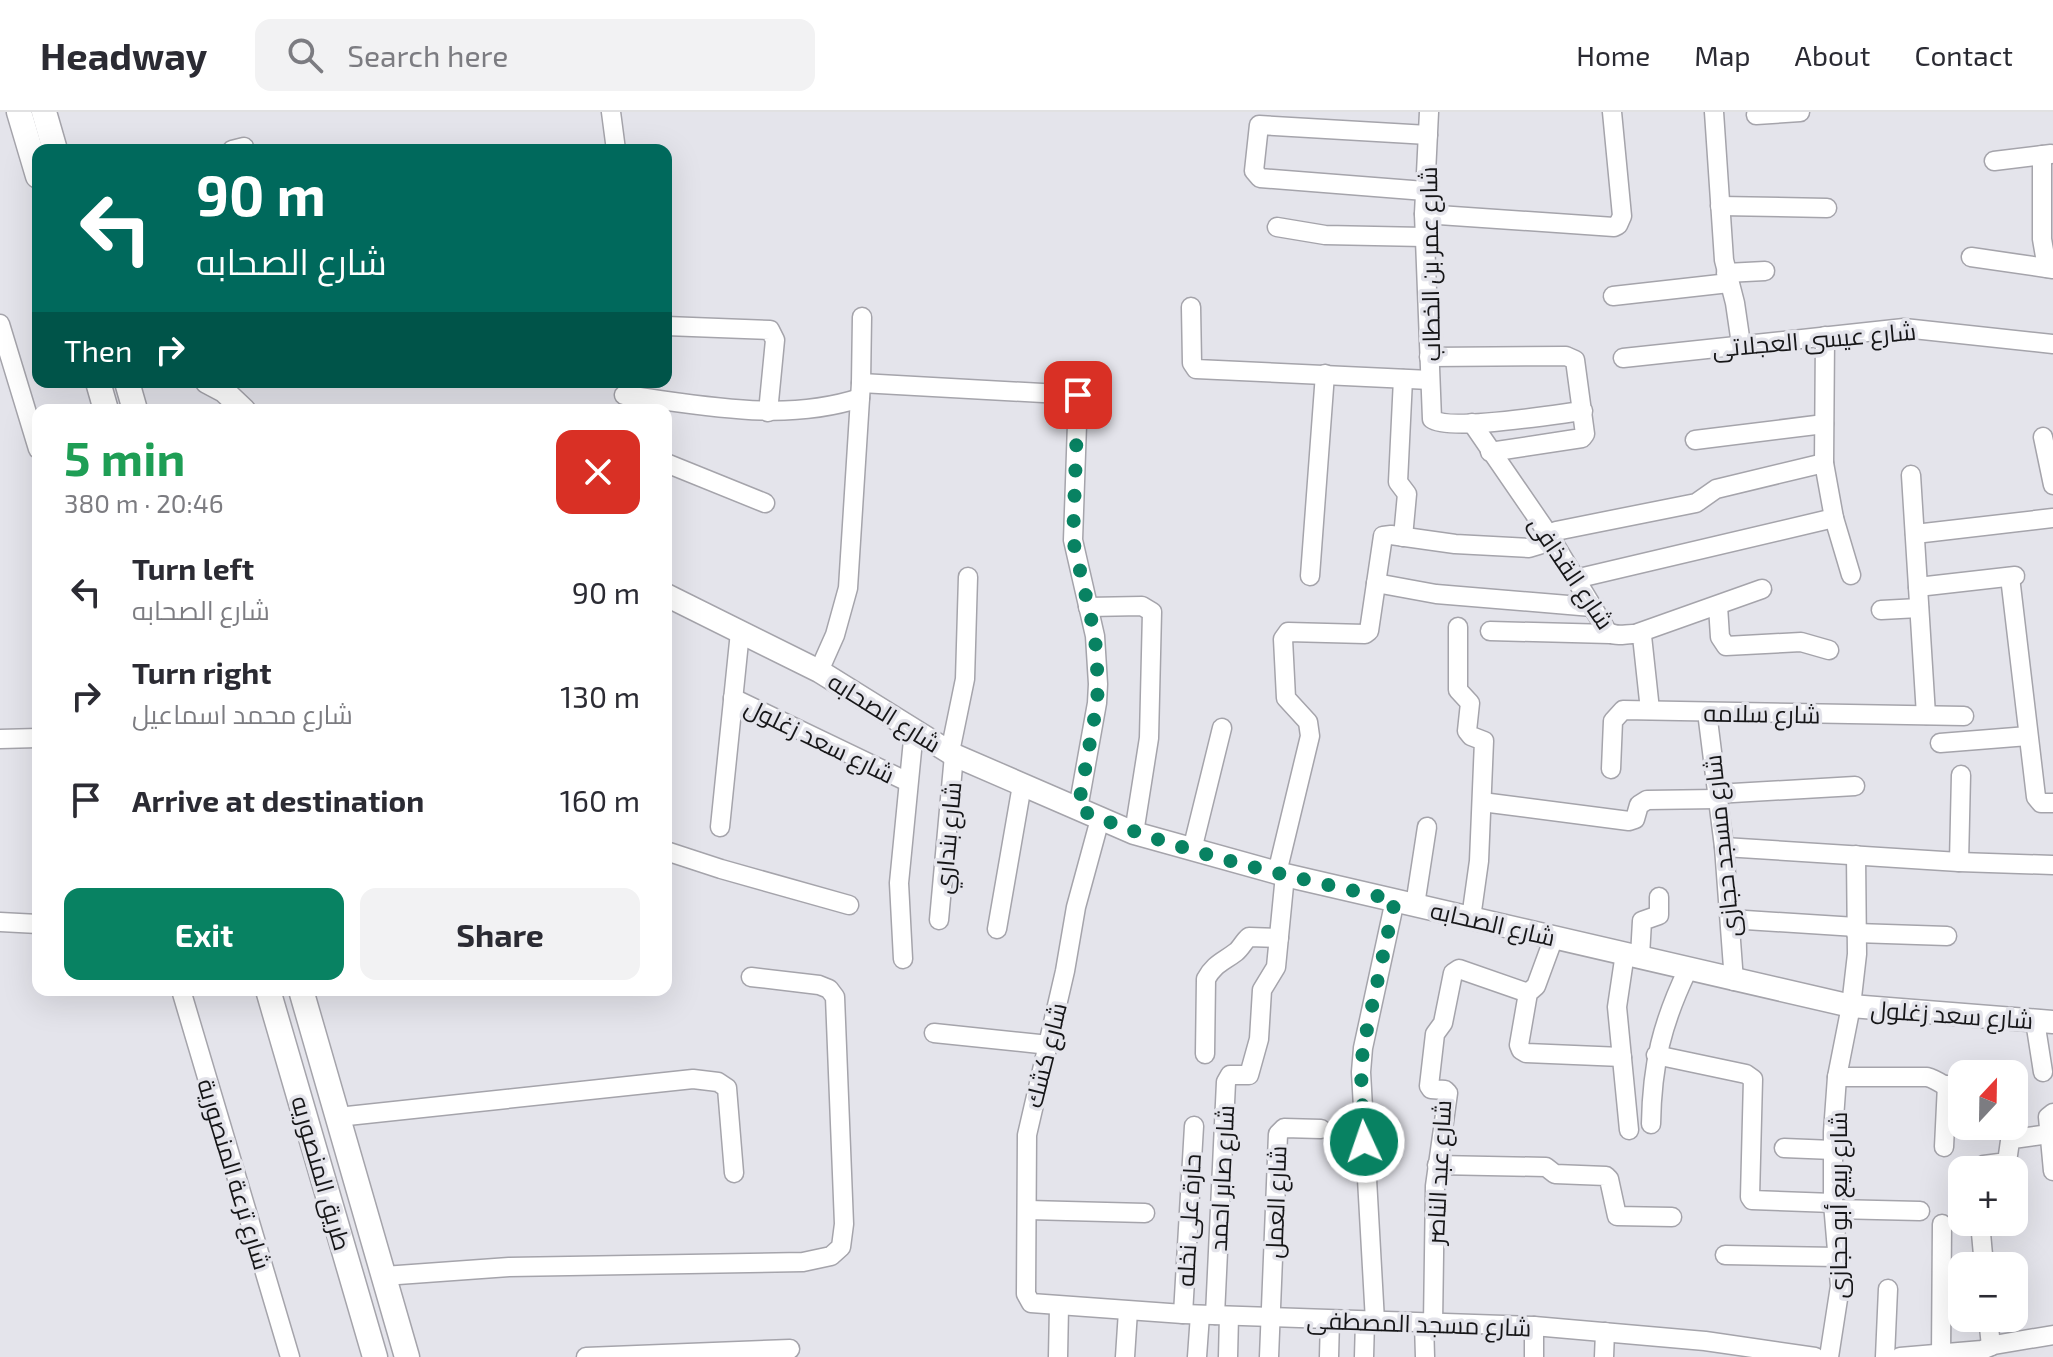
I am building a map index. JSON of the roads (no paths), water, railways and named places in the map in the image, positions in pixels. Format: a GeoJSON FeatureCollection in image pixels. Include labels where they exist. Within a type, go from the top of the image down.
{"type":"FeatureCollection","features":[{"type":"Feature","properties":{"kind":"main road"},"geometry":{"type":"LineString","coordinates":[[19,112],[32,156]]}},
{"type":"Feature","properties":{"kind":"main road"},"geometry":{"type":"LineString","coordinates":[[44,112],[53,144]]}},
{"type":"Feature","properties":{"kind":"main road","name":"طريق المنصوريه"},"geometry":{"type":"LineString","coordinates":[[270,996],[375,1357]]}},
{"type":"Feature","properties":{"kind":"main road","name":"طريق المنصوريه"},"geometry":{"type":"LineString","coordinates":[[303,996],[407,1357]]}},
{"type":"Feature","properties":{"kind":"main road"},"geometry":{"type":"LineString","coordinates":[[348,1264],[381,1266]]}},
{"type":"Feature","properties":{"kind":"street"},"geometry":{"type":"LineString","coordinates":[[611,112],[615,144]]}},
{"type":"Feature","properties":{"kind":"street","name":"شارع عمر بن الخطاب"},"geometry":{"type":"LineString","coordinates":[[1429,112],[1424,237],[1432,417],[1442,423],[1472,423]]}},
{"type":"Feature","properties":{"kind":"street"},"geometry":{"type":"LineString","coordinates":[[1424,214],[1618,225],[1622,216],[1612,112]]}},
{"type":"Feature","properties":{"kind":"street"},"geometry":{"type":"LineString","coordinates":[[1714,112],[1728,278],[1741,344]]}},
{"type":"Feature","properties":{"kind":"street"},"geometry":{"type":"LineString","coordinates":[[1756,115],[1800,112]]}},
{"type":"Feature","properties":{"kind":"street"},"geometry":{"type":"LineString","coordinates":[[1425,191],[1260,178],[1254,173],[1257,128],[1277,119],[1428,135]]}},
{"type":"Feature","properties":{"kind":"street"},"geometry":{"type":"LineString","coordinates":[[1971,257],[2050,268],[2042,239],[2048,154],[1994,161]]}},
{"type":"Feature","properties":{"kind":"street"},"geometry":{"type":"LineString","coordinates":[[1720,206],[1827,208]]}},
{"type":"Feature","properties":{"kind":"street"},"geometry":{"type":"LineString","coordinates":[[1277,227],[1325,235],[1424,237]]}},
{"type":"Feature","properties":{"kind":"street"},"geometry":{"type":"LineString","coordinates":[[1613,296],[1765,271]]}},
{"type":"Feature","properties":{"kind":"street"},"geometry":{"type":"LineString","coordinates":[[1191,307],[1192,363],[1196,369],[1430,380]]}},
{"type":"Feature","properties":{"kind":"street"},"geometry":{"type":"LineString","coordinates":[[819,671],[835,635],[848,588],[862,317]]}},
{"type":"Feature","properties":{"kind":"street"},"geometry":{"type":"LineString","coordinates":[[672,326],[770,330],[775,340],[768,412]]}},
{"type":"Feature","properties":{"kind":"street","name":"شارع عيسى العجلاتى"},"geometry":{"type":"LineString","coordinates":[[1623,358],[1904,328],[2053,344]]}},
{"type":"Feature","properties":{"kind":"street"},"geometry":{"type":"LineString","coordinates":[[2,334],[32,430]]}},
{"type":"Feature","properties":{"kind":"street"},"geometry":{"type":"LineString","coordinates":[[1825,336],[1824,463],[1834,518],[1851,575]]}},
{"type":"Feature","properties":{"kind":"street"},"geometry":{"type":"LineString","coordinates":[[1429,357],[1571,357],[1577,365],[1586,431],[1582,438],[1490,452]]}},
{"type":"Feature","properties":{"kind":"street"},"geometry":{"type":"LineString","coordinates":[[1310,576],[1325,374]]}},
{"type":"Feature","properties":{"kind":"street"},"geometry":{"type":"LineString","coordinates":[[1403,379],[1398,482],[1407,494],[1403,537]]}},
{"type":"Feature","properties":{"kind":"street"},"geometry":{"type":"LineString","coordinates":[[218,388],[238,404]]}},
{"type":"Feature","properties":{"kind":"street"},"geometry":{"type":"LineString","coordinates":[[233,388],[251,404]]}},
{"type":"Feature","properties":{"kind":"street"},"geometry":{"type":"LineString","coordinates":[[623,396],[768,412],[813,410],[860,391],[1078,395],[1073,540],[1095,636],[1097,703],[1078,809]]}},
{"type":"Feature","properties":{"kind":"street"},"geometry":{"type":"LineString","coordinates":[[1472,423],[1583,411]]}},
{"type":"Feature","properties":{"kind":"street","name":"شارع القذافى"},"geometry":{"type":"LineString","coordinates":[[1472,423],[1549,535],[1610,634],[1638,633],[1643,638],[1650,710]]}},
{"type":"Feature","properties":{"kind":"street"},"geometry":{"type":"LineString","coordinates":[[1695,440],[1824,424]]}},
{"type":"Feature","properties":{"kind":"street"},"geometry":{"type":"LineString","coordinates":[[2043,437],[2053,485]]}},
{"type":"Feature","properties":{"kind":"street"},"geometry":{"type":"LineString","coordinates":[[1592,607],[1436,594],[1376,583],[1383,536],[1516,548],[1539,545],[1556,531],[1696,503],[1716,489],[1824,463]]}},
{"type":"Feature","properties":{"kind":"street"},"geometry":{"type":"LineString","coordinates":[[672,465],[765,503]]}},
{"type":"Feature","properties":{"kind":"street"},"geometry":{"type":"LineString","coordinates":[[1911,475],[1926,715]]}},
{"type":"Feature","properties":{"kind":"street"},"geometry":{"type":"LineString","coordinates":[[1575,579],[1834,518]]}},
{"type":"Feature","properties":{"kind":"street"},"geometry":{"type":"LineString","coordinates":[[1915,534],[2053,518]]}},
{"type":"Feature","properties":{"kind":"street"},"geometry":{"type":"LineString","coordinates":[[1918,587],[2012,576],[2036,800],[2053,803]]}},
{"type":"Feature","properties":{"kind":"street","name":"شارع بنداري"},"geometry":{"type":"LineString","coordinates":[[939,920],[952,754],[965,679],[968,577]]}},
{"type":"Feature","properties":{"kind":"street","name":"شارع صابر احمد"},"geometry":{"type":"LineString","coordinates":[[1207,1315],[1226,1082],[1230,1075],[1249,1075],[1252,1070],[1259,1039],[1262,990],[1276,967],[1281,874],[1310,736],[1308,722],[1286,698],[1283,639],[1288,632],[1367,633],[1376,583]]}},
{"type":"Feature","properties":{"kind":"street"},"geometry":{"type":"LineString","coordinates":[[1638,633],[1762,589]]}},
{"type":"Feature","properties":{"kind":"street","name":"شارع الصحابه"},"geometry":{"type":"LineString","coordinates":[[672,598],[819,671],[952,754],[1134,833],[1281,874],[1851,1006]]}},
{"type":"Feature","properties":{"kind":"street"},"geometry":{"type":"LineString","coordinates":[[1088,607],[1142,606],[1152,612],[1149,744],[1134,833]]}},
{"type":"Feature","properties":{"kind":"street"},"geometry":{"type":"LineString","coordinates":[[1718,606],[1720,637],[1726,646],[1801,642],[1829,650]]}},
{"type":"Feature","properties":{"kind":"street"},"geometry":{"type":"LineString","coordinates":[[1881,610],[1919,608]]}},
{"type":"Feature","properties":{"kind":"street"},"geometry":{"type":"LineString","coordinates":[[1458,627],[1458,690],[1470,703],[1467,731],[1484,741],[1479,861],[1471,918]]}},
{"type":"Feature","properties":{"kind":"street"},"geometry":{"type":"LineString","coordinates":[[1490,631],[1610,634]]}},
{"type":"Feature","properties":{"kind":"street"},"geometry":{"type":"LineString","coordinates":[[720,827],[740,632]]}},
{"type":"Feature","properties":{"kind":"street","name":"شارع سعد زغلول"},"geometry":{"type":"LineString","coordinates":[[733,698],[908,782]]}},
{"type":"Feature","properties":{"kind":"street","name":"شارع سلامه"},"geometry":{"type":"LineString","coordinates":[[1611,769],[1613,721],[1623,710],[1964,716]]}},
{"type":"Feature","properties":{"kind":"street","name":"شارع مسجد حجازى"},"geometry":{"type":"LineString","coordinates":[[1707,712],[1724,847],[1734,981]]}},
{"type":"Feature","properties":{"kind":"street"},"geometry":{"type":"LineString","coordinates":[[1192,850],[1222,728]]}},
{"type":"Feature","properties":{"kind":"street"},"geometry":{"type":"LineString","coordinates":[[903,959],[899,883],[914,730]]}},
{"type":"Feature","properties":{"kind":"street"},"geometry":{"type":"LineString","coordinates":[[1940,743],[2028,736]]}},
{"type":"Feature","properties":{"kind":"street"},"geometry":{"type":"LineString","coordinates":[[0,739],[32,738]]}},
{"type":"Feature","properties":{"kind":"street"},"geometry":{"type":"LineString","coordinates":[[1959,862],[1961,775]]}},
{"type":"Feature","properties":{"kind":"street"},"geometry":{"type":"LineString","coordinates":[[997,929],[1022,785]]}},
{"type":"Feature","properties":{"kind":"street"},"geometry":{"type":"LineString","coordinates":[[1482,802],[1629,821],[1635,819],[1639,805],[1647,800],[1855,786]]}},
{"type":"Feature","properties":{"kind":"street","name":"شارع كشك"},"geometry":{"type":"LineString","coordinates":[[1026,1294],[1027,1135],[1049,1045],[1076,907],[1100,819]]}},
{"type":"Feature","properties":{"kind":"street"},"geometry":{"type":"LineString","coordinates":[[1364,1357],[1370,1321],[1361,1072],[1363,1048],[1427,827]]}},
{"type":"Feature","properties":{"kind":"street"},"geometry":{"type":"LineString","coordinates":[[1724,847],[2053,865]]}},
{"type":"Feature","properties":{"kind":"street"},"geometry":{"type":"LineString","coordinates":[[672,853],[849,905]]}},
{"type":"Feature","properties":{"kind":"street","name":"شارع ربيع أبو حجازى"},"geometry":{"type":"LineString","coordinates":[[1829,1357],[1839,1297],[1833,1150],[1837,1077],[1851,1006],[1856,930],[1856,855]]}},
{"type":"Feature","properties":{"kind":"street"},"geometry":{"type":"LineString","coordinates":[[1629,1130],[1617,1007],[1642,921],[1659,915],[1659,897]]}},
{"type":"Feature","properties":{"kind":"street"},"geometry":{"type":"LineString","coordinates":[[1730,919],[1947,936]]}},
{"type":"Feature","properties":{"kind":"street"},"geometry":{"type":"LineString","coordinates":[[0,922],[32,924]]}},
{"type":"Feature","properties":{"kind":"street"},"geometry":{"type":"LineString","coordinates":[[1205,1054],[1206,979],[1210,970],[1238,950],[1249,937],[1279,938]]}},
{"type":"Feature","properties":{"kind":"street"},"geometry":{"type":"LineString","coordinates":[[1554,937],[1536,986],[1528,993],[1519,1045],[1523,1052],[1622,1057]]}},
{"type":"Feature","properties":{"kind":"street","name":"شارع عبد الناصر"},"geometry":{"type":"LineString","coordinates":[[1425,1357],[1437,1165],[1448,1093],[1429,1086],[1435,1034],[1443,1023],[1453,973],[1461,969],[1528,993]]}},
{"type":"Feature","properties":{"kind":"street"},"geometry":{"type":"LineString","coordinates":[[1651,1124],[1656,1055],[1670,1006],[1688,969]]}},
{"type":"Feature","properties":{"kind":"street"},"geometry":{"type":"LineString","coordinates":[[381,1266],[803,1262],[831,1256],[841,1247],[844,1224],[835,997],[829,989],[819,985],[751,977]]}},
{"type":"Feature","properties":{"kind":"street","name":"شارع ترعة المنصورية"},"geometry":{"type":"LineString","coordinates":[[183,996],[290,1357]]}},
{"type":"Feature","properties":{"kind":"street","name":"شارع سعد زغلول"},"geometry":{"type":"LineString","coordinates":[[1851,1006],[2044,1021]]}},
{"type":"Feature","properties":{"kind":"street"},"geometry":{"type":"LineString","coordinates":[[2043,1072],[2044,1021]]}},
{"type":"Feature","properties":{"kind":"street"},"geometry":{"type":"LineString","coordinates":[[934,1033],[1049,1045]]}},
{"type":"Feature","properties":{"kind":"street"},"geometry":{"type":"LineString","coordinates":[[1656,1055],[1746,1074],[1753,1079],[1750,1197],[1754,1201],[1920,1211]]}},
{"type":"Feature","properties":{"kind":"street"},"geometry":{"type":"LineString","coordinates":[[1837,1077],[1927,1077],[1948,1086]]}},
{"type":"Feature","properties":{"kind":"street"},"geometry":{"type":"LineString","coordinates":[[338,1117],[693,1079],[718,1082],[727,1088],[734,1173]]}},
{"type":"Feature","properties":{"kind":"street"},"geometry":{"type":"LineString","coordinates":[[2053,1113],[2048,1117],[2053,1171]]}},
{"type":"Feature","properties":{"kind":"street"},"geometry":{"type":"LineString","coordinates":[[1944,1147],[1948,1124]]}},
{"type":"Feature","properties":{"kind":"street","name":"حارة على نخله"},"geometry":{"type":"LineString","coordinates":[[1194,1126],[1207,1315]]}},
{"type":"Feature","properties":{"kind":"street","name":"شارع العمل"},"geometry":{"type":"LineString","coordinates":[[1270,1317],[1278,1134],[1284,1128],[1321,1129]]}},
{"type":"Feature","properties":{"kind":"street"},"geometry":{"type":"LineString","coordinates":[[2008,1156],[2013,1139],[2049,1134]]}},
{"type":"Feature","properties":{"kind":"street"},"geometry":{"type":"LineString","coordinates":[[1784,1148],[1833,1150]]}},
{"type":"Feature","properties":{"kind":"street"},"geometry":{"type":"LineString","coordinates":[[1437,1165],[1546,1167],[1555,1174],[1606,1176],[1617,1216],[1672,1217]]}},
{"type":"Feature","properties":{"kind":"street"},"geometry":{"type":"LineString","coordinates":[[1028,1210],[1145,1213]]}},
{"type":"Feature","properties":{"kind":"street"},"geometry":{"type":"LineString","coordinates":[[1941,1356],[1942,1224]]}},
{"type":"Feature","properties":{"kind":"street"},"geometry":{"type":"LineString","coordinates":[[1725,1255],[1838,1257]]}},
{"type":"Feature","properties":{"kind":"street"},"geometry":{"type":"LineString","coordinates":[[1885,1357],[1888,1289]]}},
{"type":"Feature","properties":{"kind":"street","name":"شارع مسجد المصطفى"},"geometry":{"type":"LineString","coordinates":[[1026,1294],[1031,1303],[1059,1307],[1534,1326],[1705,1341],[1781,1355],[1815,1357]]}},
{"type":"Feature","properties":{"kind":"street"},"geometry":{"type":"LineString","coordinates":[[1058,1357],[1059,1307]]}},
{"type":"Feature","properties":{"kind":"street"},"geometry":{"type":"LineString","coordinates":[[1125,1357],[1128,1311]]}},
{"type":"Feature","properties":{"kind":"street"},"geometry":{"type":"LineString","coordinates":[[1197,1357],[1207,1315]]}},
{"type":"Feature","properties":{"kind":"street"},"geometry":{"type":"LineString","coordinates":[[1207,1315],[1228,1357]]}},
{"type":"Feature","properties":{"kind":"street"},"geometry":{"type":"LineString","coordinates":[[1269,1357],[1270,1317]]}},
{"type":"Feature","properties":{"kind":"street"},"geometry":{"type":"LineString","coordinates":[[1329,1357],[1330,1320]]}},
{"type":"Feature","properties":{"kind":"street"},"geometry":{"type":"LineString","coordinates":[[1534,1326],[1534,1357]]}},
{"type":"Feature","properties":{"kind":"street"},"geometry":{"type":"LineString","coordinates":[[1604,1357],[1605,1332]]}},
{"type":"Feature","properties":{"kind":"street"},"geometry":{"type":"LineString","coordinates":[[1900,1357],[1941,1356],[1993,1349],[2053,1335]]}},
{"type":"Feature","properties":{"kind":"street"},"geometry":{"type":"LineString","coordinates":[[586,1357],[790,1349]]}}]}
